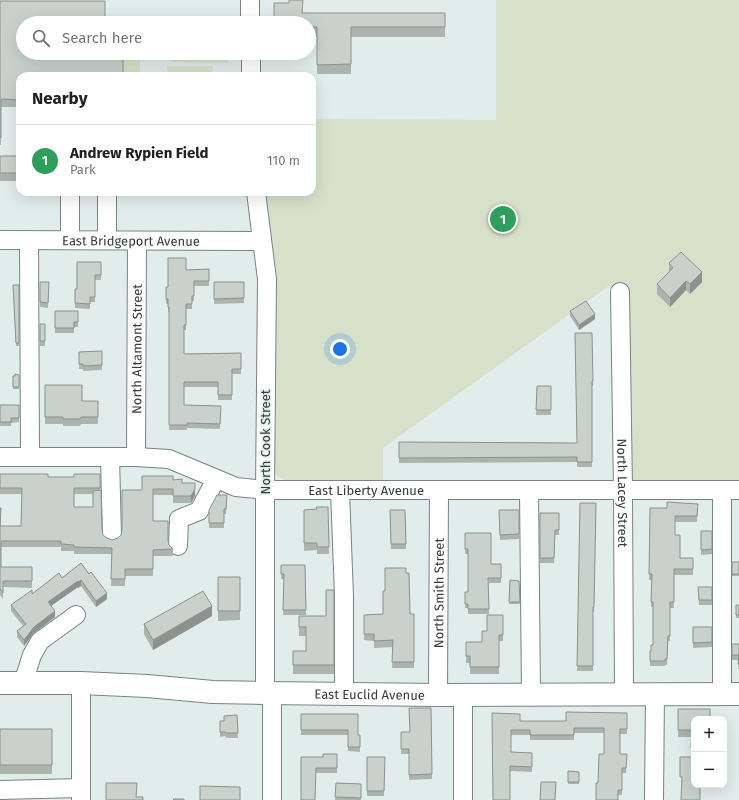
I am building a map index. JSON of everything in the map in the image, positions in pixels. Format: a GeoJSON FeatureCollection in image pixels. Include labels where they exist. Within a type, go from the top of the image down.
{"type":"FeatureCollection","features":[{"type":"Feature","properties":{"kind":"main road","name":"East Euclid Avenue"},"geometry":{"type":"LineString","coordinates":[[0,683],[81,683],[147,686],[212,692],[268,694],[730,694]]}},
{"type":"Feature","properties":{"kind":"street"},"geometry":{"type":"LineString","coordinates":[[250,0],[250,16]]}},
{"type":"Feature","properties":{"kind":"street"},"geometry":{"type":"LineString","coordinates":[[251,60],[251,72]]}},
{"type":"Feature","properties":{"kind":"street"},"geometry":{"type":"LineString","coordinates":[[70,196],[70,239]]}},
{"type":"Feature","properties":{"kind":"street"},"geometry":{"type":"LineString","coordinates":[[107,196],[107,240]]}},
{"type":"Feature","properties":{"kind":"street","name":"North Cook Street"},"geometry":{"type":"LineString","coordinates":[[256,196],[267,279],[265,490],[268,694],[272,800]]}},
{"type":"Feature","properties":{"kind":"street","name":"East Bridgeport Avenue"},"geometry":{"type":"LineString","coordinates":[[0,240],[70,239],[137,241],[262,241]]}},
{"type":"Feature","properties":{"kind":"street"},"geometry":{"type":"LineString","coordinates":[[29,240],[30,457]]}},
{"type":"Feature","properties":{"kind":"street","name":"North Altamont Street"},"geometry":{"type":"LineString","coordinates":[[136,457],[137,241]]}},
{"type":"Feature","properties":{"kind":"street","name":"North Lacey Street"},"geometry":{"type":"LineString","coordinates":[[620,292],[624,694]]}},
{"type":"Feature","properties":{"kind":"street","name":"East Liberty Avenue"},"geometry":{"type":"LineString","coordinates":[[0,457],[136,457],[170,459],[236,487],[265,490],[731,490]]}},
{"type":"Feature","properties":{"kind":"street"},"geometry":{"type":"LineString","coordinates":[[110,457],[112,536]]}},
{"type":"Feature","properties":{"kind":"street"},"geometry":{"type":"LineString","coordinates":[[178,546],[179,519],[198,511],[216,479]]}},
{"type":"Feature","properties":{"kind":"street"},"geometry":{"type":"LineString","coordinates":[[340,490],[344,596],[344,694]]}},
{"type":"Feature","properties":{"kind":"street"},"geometry":{"type":"LineString","coordinates":[[529,490],[531,695]]}},
{"type":"Feature","properties":{"kind":"street"},"geometry":{"type":"LineString","coordinates":[[730,694],[731,490]]}},
{"type":"Feature","properties":{"kind":"street","name":"North Smith Street"},"geometry":{"type":"LineString","coordinates":[[438,695],[439,491]]}},
{"type":"Feature","properties":{"kind":"street"},"geometry":{"type":"LineString","coordinates":[[23,683],[32,655],[40,641],[76,615]]}},
{"type":"Feature","properties":{"kind":"street"},"geometry":{"type":"LineString","coordinates":[[0,790],[81,794],[81,683]]}},
{"type":"Feature","properties":{"kind":"street"},"geometry":{"type":"LineString","coordinates":[[654,800],[655,693]]}},
{"type":"Feature","properties":{"kind":"street"},"geometry":{"type":"LineString","coordinates":[[463,695],[463,800]]}},
{"type":"Feature","properties":{"kind":"green space"},"geometry":{"type":"Polygon","coordinates":[[[496,0],[739,0],[739,480],[614,480],[615,294],[609,286],[383,448],[383,480],[285,480],[277,476],[273,467],[270,246],[265,196],[316,196],[316,119],[496,120],[496,0]]]}},
{"type":"Feature","properties":{"kind":"green space"},"geometry":{"type":"Polygon","coordinates":[[[123,60],[140,60],[140,72],[123,72],[123,60]]]}},
{"type":"Feature","properties":{"kind":"green space"},"geometry":{"type":"Polygon","coordinates":[[[169,60],[228,60],[228,63],[169,62],[169,60]]]}},
{"type":"Feature","properties":{"kind":"green space"},"geometry":{"type":"Polygon","coordinates":[[[167,66],[213,66],[212,72],[168,72],[167,66]]]}},
{"type":"Feature","properties":{"kind":"building"},"geometry":{"type":"Polygon","coordinates":[[[289,0],[303,0],[302,13],[445,13],[445,27],[351,27],[351,64],[317,65],[316,16],[274,16],[274,3],[289,3],[289,0]]]}},
{"type":"Feature","properties":{"kind":"building"},"geometry":{"type":"Polygon","coordinates":[[[0,1],[105,1],[105,16],[16,16],[16,60],[123,60],[123,72],[16,72],[16,100],[1,99],[0,138],[0,1]]]}},
{"type":"Feature","properties":{"kind":"building"},"geometry":{"type":"Polygon","coordinates":[[[0,156],[16,156],[16,173],[0,173],[0,156]]]}},
{"type":"Feature","properties":{"kind":"building"},"geometry":{"type":"Polygon","coordinates":[[[681,252],[702,272],[690,284],[686,281],[670,298],[657,284],[673,268],[669,263],[681,252]]]}},
{"type":"Feature","properties":{"kind":"building"},"geometry":{"type":"Polygon","coordinates":[[[168,258],[186,258],[186,270],[209,269],[209,281],[194,281],[194,296],[192,296],[192,304],[186,304],[184,354],[241,353],[241,369],[232,369],[232,395],[218,395],[218,382],[184,382],[184,405],[221,406],[220,424],[187,423],[187,425],[169,425],[169,307],[168,299],[166,299],[166,287],[168,287],[168,258]]]}},
{"type":"Feature","properties":{"kind":"building"},"geometry":{"type":"Polygon","coordinates":[[[77,262],[101,262],[101,275],[95,275],[95,297],[90,297],[90,304],[75,303],[75,289],[77,289],[77,262]]]}},
{"type":"Feature","properties":{"kind":"building"},"geometry":{"type":"Polygon","coordinates":[[[40,282],[49,282],[48,303],[40,302],[40,282]]]}},
{"type":"Feature","properties":{"kind":"building"},"geometry":{"type":"Polygon","coordinates":[[[214,282],[244,282],[244,298],[214,299],[214,282]]]}},
{"type":"Feature","properties":{"kind":"building"},"geometry":{"type":"Polygon","coordinates":[[[13,285],[19,285],[19,343],[16,343],[13,285]]]}},
{"type":"Feature","properties":{"kind":"building"},"geometry":{"type":"Polygon","coordinates":[[[586,301],[595,314],[579,325],[570,311],[586,301]]]}},
{"type":"Feature","properties":{"kind":"building"},"geometry":{"type":"Polygon","coordinates":[[[55,311],[78,311],[78,322],[74,322],[74,328],[55,328],[55,311]]]}},
{"type":"Feature","properties":{"kind":"building"},"geometry":{"type":"Polygon","coordinates":[[[40,324],[45,324],[45,341],[40,341],[40,324]]]}},
{"type":"Feature","properties":{"kind":"building"},"geometry":{"type":"Polygon","coordinates":[[[575,333],[592,333],[592,462],[577,462],[577,457],[399,458],[399,442],[577,443],[575,333]]]}},
{"type":"Feature","properties":{"kind":"building"},"geometry":{"type":"Polygon","coordinates":[[[102,351],[102,365],[83,366],[83,364],[79,364],[79,352],[102,351]]]}},
{"type":"Feature","properties":{"kind":"building"},"geometry":{"type":"Polygon","coordinates":[[[15,374],[19,375],[19,387],[13,387],[13,376],[15,376],[15,374]]]}},
{"type":"Feature","properties":{"kind":"building"},"geometry":{"type":"Polygon","coordinates":[[[45,385],[82,385],[82,401],[98,401],[98,417],[63,419],[63,417],[45,417],[45,385]]]}},
{"type":"Feature","properties":{"kind":"building"},"geometry":{"type":"Polygon","coordinates":[[[537,386],[551,386],[551,410],[536,410],[537,386]]]}},
{"type":"Feature","properties":{"kind":"building"},"geometry":{"type":"Polygon","coordinates":[[[0,405],[19,405],[19,418],[11,418],[11,422],[0,422],[0,405]]]}},
{"type":"Feature","properties":{"kind":"building"},"geometry":{"type":"Polygon","coordinates":[[[0,474],[48,474],[48,477],[74,477],[74,474],[100,474],[100,488],[74,488],[74,507],[93,507],[93,491],[101,490],[103,535],[112,540],[121,535],[122,530],[122,490],[142,490],[142,476],[173,476],[173,480],[182,479],[182,483],[195,483],[195,489],[191,496],[173,496],[173,489],[153,489],[153,521],[168,521],[168,540],[169,545],[173,549],[153,550],[153,569],[125,569],[125,579],[111,579],[112,548],[74,547],[74,545],[61,544],[61,541],[1,541],[1,567],[32,567],[32,581],[3,581],[3,593],[0,589],[0,526],[21,526],[22,488],[0,488],[0,474]]]}},
{"type":"Feature","properties":{"kind":"building"},"geometry":{"type":"Polygon","coordinates":[[[217,495],[227,495],[226,509],[224,509],[224,523],[209,523],[209,510],[217,495]]]}},
{"type":"Feature","properties":{"kind":"building"},"geometry":{"type":"Polygon","coordinates":[[[667,502],[698,504],[697,516],[675,516],[675,535],[680,535],[680,558],[693,558],[693,569],[674,569],[674,602],[670,602],[670,636],[668,636],[667,659],[665,659],[665,661],[650,661],[651,645],[653,645],[653,602],[651,602],[652,574],[649,574],[650,508],[667,508],[667,502]]]}},
{"type":"Feature","properties":{"kind":"building"},"geometry":{"type":"Polygon","coordinates":[[[580,503],[596,503],[593,666],[577,666],[580,503]]]}},
{"type":"Feature","properties":{"kind":"building"},"geometry":{"type":"Polygon","coordinates":[[[316,507],[328,507],[329,547],[317,547],[317,543],[304,543],[304,510],[317,509],[316,507]]]}},
{"type":"Feature","properties":{"kind":"building"},"geometry":{"type":"Polygon","coordinates":[[[390,510],[405,510],[406,544],[391,544],[390,510]]]}},
{"type":"Feature","properties":{"kind":"building"},"geometry":{"type":"Polygon","coordinates":[[[499,510],[519,510],[519,534],[500,535],[499,510]]]}},
{"type":"Feature","properties":{"kind":"building"},"geometry":{"type":"Polygon","coordinates":[[[540,513],[559,513],[559,530],[555,530],[554,558],[540,558],[540,513]]]}},
{"type":"Feature","properties":{"kind":"building"},"geometry":{"type":"Polygon","coordinates":[[[701,531],[712,531],[712,549],[701,550],[701,531]]]}},
{"type":"Feature","properties":{"kind":"building"},"geometry":{"type":"Polygon","coordinates":[[[465,533],[491,533],[491,564],[501,564],[501,578],[488,578],[489,609],[468,609],[468,604],[465,604],[465,592],[468,592],[468,549],[465,549],[465,533]]]}},
{"type":"Feature","properties":{"kind":"building"},"geometry":{"type":"Polygon","coordinates":[[[732,562],[739,562],[739,574],[732,574],[732,562]]]}},
{"type":"Feature","properties":{"kind":"building"},"geometry":{"type":"Polygon","coordinates":[[[81,563],[89,574],[91,572],[107,593],[96,601],[81,580],[78,581],[48,602],[55,611],[34,627],[24,640],[17,631],[26,624],[11,605],[32,590],[32,594],[59,573],[62,578],[81,563]]]}},
{"type":"Feature","properties":{"kind":"building"},"geometry":{"type":"Polygon","coordinates":[[[281,565],[305,565],[306,610],[283,610],[284,574],[281,574],[281,565]]]}},
{"type":"Feature","properties":{"kind":"building"},"geometry":{"type":"Polygon","coordinates":[[[385,568],[406,568],[406,573],[409,573],[410,614],[414,614],[414,662],[392,662],[393,640],[374,641],[374,634],[364,634],[364,615],[383,614],[385,568]]]}},
{"type":"Feature","properties":{"kind":"building"},"geometry":{"type":"Polygon","coordinates":[[[218,577],[240,577],[240,611],[218,611],[218,577]]]}},
{"type":"Feature","properties":{"kind":"building"},"geometry":{"type":"Polygon","coordinates":[[[510,580],[519,581],[520,602],[509,602],[510,580]]]}},
{"type":"Feature","properties":{"kind":"building"},"geometry":{"type":"Polygon","coordinates":[[[698,587],[712,587],[712,600],[699,600],[698,587]]]}},
{"type":"Feature","properties":{"kind":"building"},"geometry":{"type":"Polygon","coordinates":[[[326,590],[334,590],[334,665],[293,665],[293,651],[306,651],[306,627],[299,627],[299,616],[326,616],[326,590]]]}},
{"type":"Feature","properties":{"kind":"building"},"geometry":{"type":"Polygon","coordinates":[[[203,591],[212,606],[153,640],[144,624],[203,591]]]}},
{"type":"Feature","properties":{"kind":"building"},"geometry":{"type":"Polygon","coordinates":[[[736,605],[739,605],[739,615],[736,615],[736,605]]]}},
{"type":"Feature","properties":{"kind":"building"},"geometry":{"type":"Polygon","coordinates":[[[487,615],[503,615],[503,635],[499,635],[499,667],[470,667],[470,656],[466,656],[466,642],[482,642],[482,631],[487,631],[487,615]]]}},
{"type":"Feature","properties":{"kind":"building"},"geometry":{"type":"Polygon","coordinates":[[[693,627],[712,627],[712,642],[693,643],[693,627]]]}},
{"type":"Feature","properties":{"kind":"building"},"geometry":{"type":"Polygon","coordinates":[[[732,644],[739,644],[739,655],[732,655],[732,644]]]}},
{"type":"Feature","properties":{"kind":"building"},"geometry":{"type":"Polygon","coordinates":[[[409,708],[431,708],[432,774],[409,775],[409,749],[401,749],[401,732],[410,732],[409,708]]]}},
{"type":"Feature","properties":{"kind":"building"},"geometry":{"type":"Polygon","coordinates":[[[678,709],[710,709],[710,716],[691,716],[691,730],[678,730],[678,709]]]}},
{"type":"Feature","properties":{"kind":"building"},"geometry":{"type":"Polygon","coordinates":[[[566,712],[627,713],[627,729],[620,729],[620,754],[627,754],[626,768],[622,768],[622,790],[618,790],[618,800],[596,800],[599,754],[604,754],[604,728],[574,728],[574,735],[530,735],[530,730],[511,730],[511,752],[532,753],[532,767],[510,766],[510,800],[493,800],[492,713],[520,714],[520,721],[566,721],[566,712]]]}},
{"type":"Feature","properties":{"kind":"building"},"geometry":{"type":"Polygon","coordinates":[[[301,714],[358,714],[358,735],[360,735],[360,747],[348,747],[348,730],[301,730],[301,714]]]}},
{"type":"Feature","properties":{"kind":"building"},"geometry":{"type":"Polygon","coordinates":[[[237,715],[238,733],[220,732],[220,721],[224,721],[224,716],[237,715]]]}},
{"type":"Feature","properties":{"kind":"building"},"geometry":{"type":"Polygon","coordinates":[[[0,729],[52,729],[52,765],[0,765],[0,729]]]}},
{"type":"Feature","properties":{"kind":"building"},"geometry":{"type":"Polygon","coordinates":[[[323,754],[337,754],[337,768],[316,768],[315,800],[301,800],[301,757],[323,757],[323,754]]]}},
{"type":"Feature","properties":{"kind":"building"},"geometry":{"type":"Polygon","coordinates":[[[367,757],[385,757],[384,791],[367,791],[367,757]]]}},
{"type":"Feature","properties":{"kind":"building"},"geometry":{"type":"Polygon","coordinates":[[[680,757],[691,757],[691,788],[700,788],[700,800],[681,800],[682,777],[680,777],[680,757]]]}},
{"type":"Feature","properties":{"kind":"building"},"geometry":{"type":"Polygon","coordinates":[[[568,771],[579,772],[579,782],[568,782],[568,771]]]}},
{"type":"Feature","properties":{"kind":"building"},"geometry":{"type":"Polygon","coordinates":[[[541,782],[556,782],[555,800],[540,800],[541,782]]]}},
{"type":"Feature","properties":{"kind":"building"},"geometry":{"type":"Polygon","coordinates":[[[106,783],[137,783],[136,797],[143,797],[143,800],[106,800],[106,783]]]}},
{"type":"Feature","properties":{"kind":"building"},"geometry":{"type":"Polygon","coordinates":[[[336,783],[361,784],[361,798],[335,797],[336,783]]]}},
{"type":"Feature","properties":{"kind":"building"},"geometry":{"type":"Polygon","coordinates":[[[200,786],[240,787],[240,800],[200,800],[200,786]]]}},
{"type":"Feature","properties":{"kind":"building"},"geometry":{"type":"Polygon","coordinates":[[[173,799],[184,799],[184,800],[174,800],[173,799]]]}},
{"type":"Feature","properties":{"kind":"place","name":"Andrew Rypien Field"},"geometry":{"type":"Point","coordinates":[503,219]}}]}
